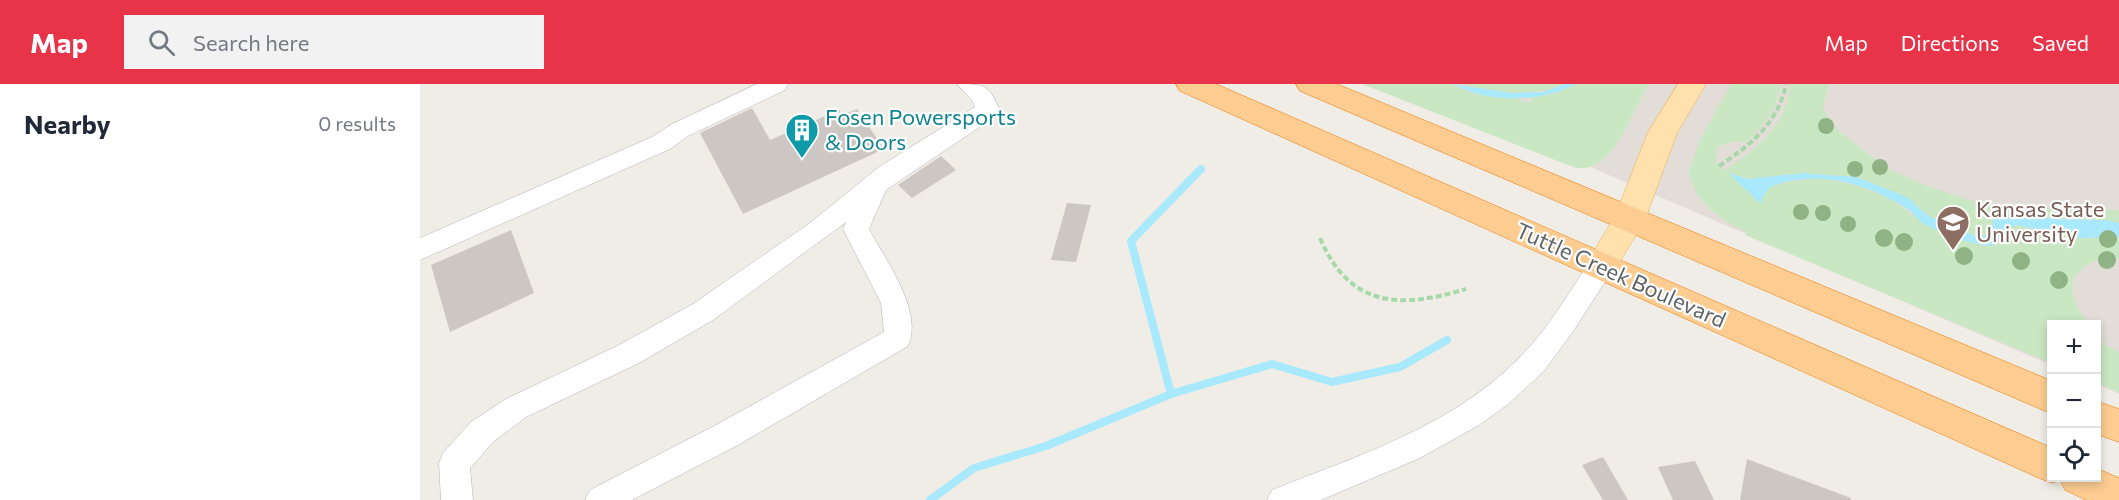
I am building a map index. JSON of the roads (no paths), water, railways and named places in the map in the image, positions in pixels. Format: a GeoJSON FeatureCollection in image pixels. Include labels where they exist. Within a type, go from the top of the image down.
{"type":"FeatureCollection","features":[{"type":"Feature","properties":{"kind":"highway","name":"Tuttle Creek Boulevard"},"geometry":{"type":"LineString","coordinates":[[1190,84],[2047,464]]}},
{"type":"Feature","properties":{"kind":"highway"},"geometry":{"type":"LineString","coordinates":[[1310,84],[2047,396]]}},
{"type":"Feature","properties":{"kind":"highway"},"geometry":{"type":"LineString","coordinates":[[2101,419],[2119,426]]}},
{"type":"Feature","properties":{"kind":"highway"},"geometry":{"type":"LineString","coordinates":[[2089,482],[2119,496]]}},
{"type":"Feature","properties":{"kind":"main road"},"geometry":{"type":"LineString","coordinates":[[1602,266],[1629,220],[1663,132],[1692,84]]}},
{"type":"Feature","properties":{"kind":"street"},"geometry":{"type":"LineString","coordinates":[[420,249],[661,143],[680,130],[777,84]]}},
{"type":"Feature","properties":{"kind":"street"},"geometry":{"type":"LineString","coordinates":[[457,500],[454,463],[482,432],[516,408],[629,354],[703,312],[819,231],[875,184],[988,110],[982,95],[968,84]]}},
{"type":"Feature","properties":{"kind":"street"},"geometry":{"type":"LineString","coordinates":[[601,500],[727,435],[898,338],[895,303],[856,229],[875,184]]}},
{"type":"Feature","properties":{"kind":"street"},"geometry":{"type":"LineString","coordinates":[[1283,500],[1394,458],[1458,424],[1524,372],[1564,321],[1602,266]]}},
{"type":"Feature","properties":{"kind":"water"},"geometry":{"type":"Polygon","coordinates":[[[1452,84],[1511,93],[1543,92],[1565,84],[1576,84],[1539,96],[1499,98],[1474,93],[1452,84]]]}},
{"type":"Feature","properties":{"kind":"water"},"geometry":{"type":"Polygon","coordinates":[[[1728,173],[1748,179],[1802,173],[1856,177],[1907,197],[1928,216],[1980,238],[1991,232],[1994,217],[2002,212],[2055,219],[2104,220],[2119,223],[2119,237],[2078,238],[2016,225],[2005,230],[1993,246],[1976,244],[1933,229],[1895,202],[1852,184],[1822,179],[1790,181],[1767,190],[1761,204],[1728,173]]]}},
{"type":"Feature","properties":{"kind":"waterway"},"geometry":{"type":"LineString","coordinates":[[1171,394],[1131,241],[1201,169]]}},
{"type":"Feature","properties":{"kind":"waterway"},"geometry":{"type":"LineString","coordinates":[[1171,394],[1272,364],[1332,382],[1400,367],[1447,340]]}},
{"type":"Feature","properties":{"kind":"waterway"},"geometry":{"type":"LineString","coordinates":[[930,500],[974,468],[1046,446],[1171,394]]}},
{"type":"Feature","properties":{"kind":"place","name":"Fosen Powersports & Doors"},"geometry":{"type":"Point","coordinates":[802,159]}},
{"type":"Feature","properties":{"kind":"place","name":"Kansas State University"},"geometry":{"type":"Point","coordinates":[1953,251]}}]}
